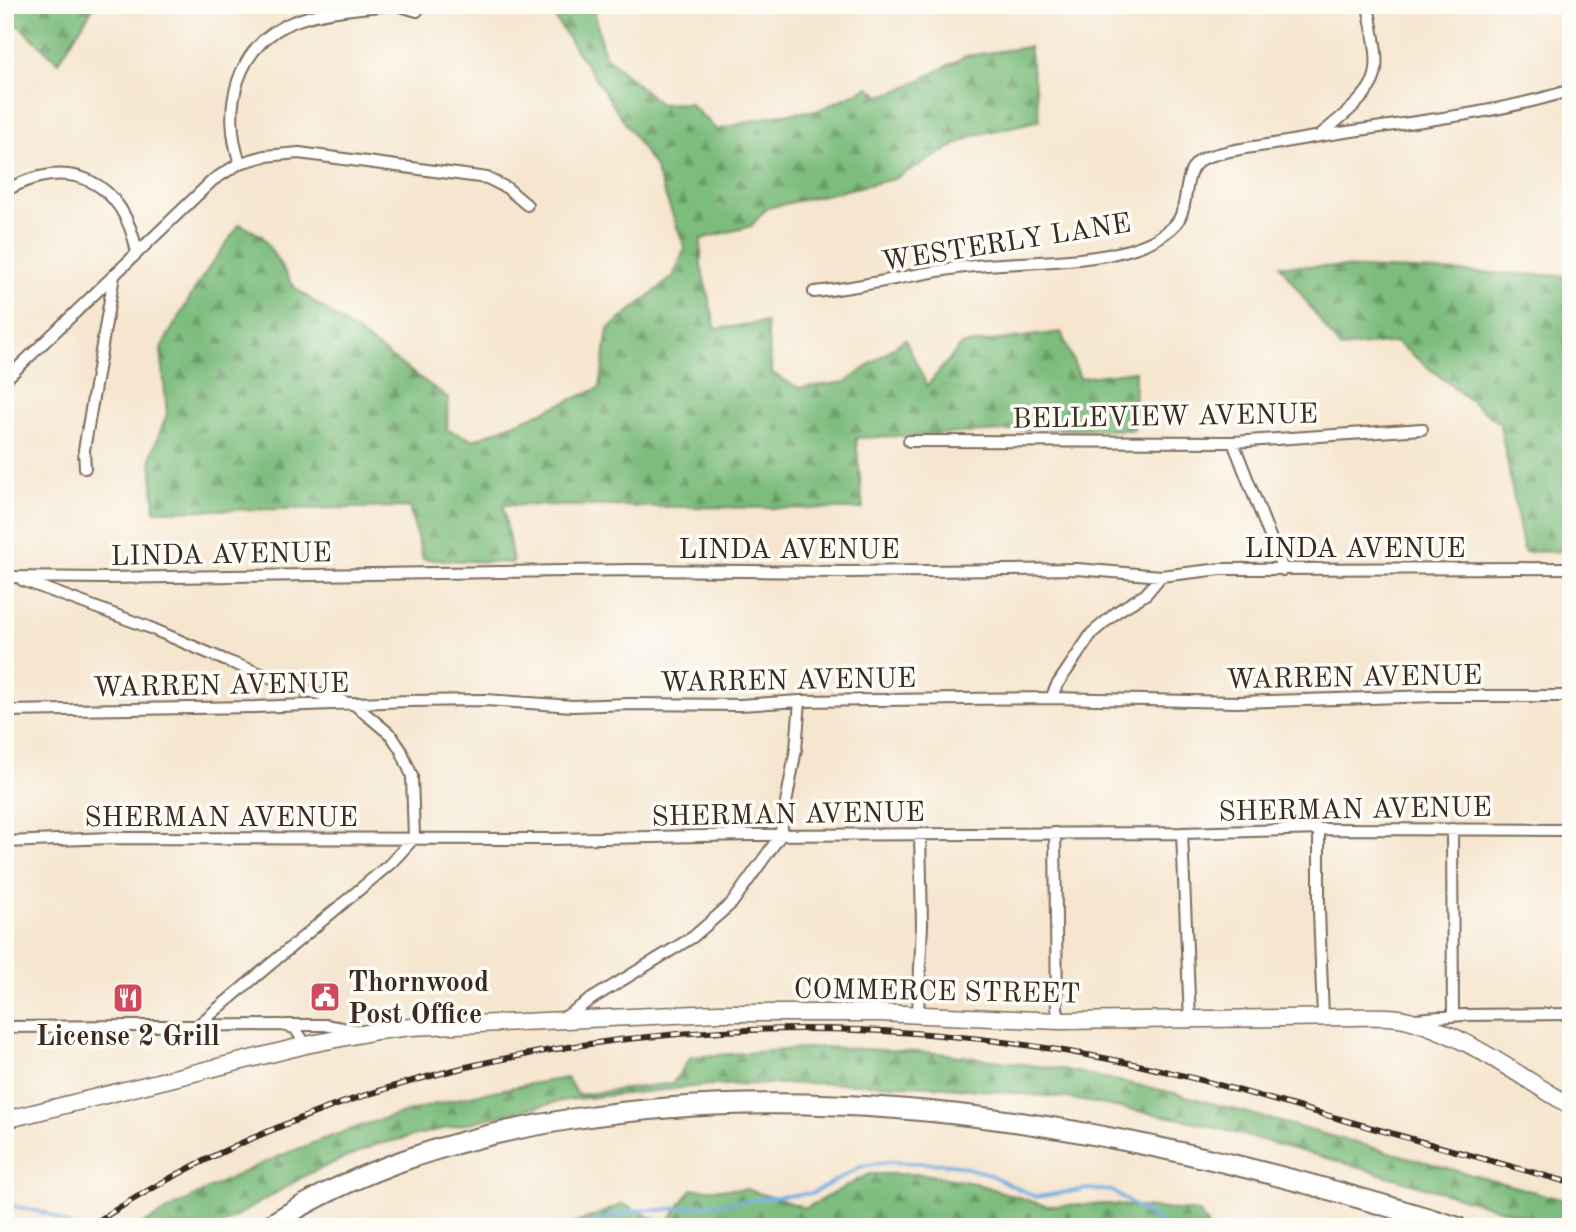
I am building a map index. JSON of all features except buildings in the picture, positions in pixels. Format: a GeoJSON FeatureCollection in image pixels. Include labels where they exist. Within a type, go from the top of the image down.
{"type":"FeatureCollection","features":[{"type":"Feature","properties":{"kind":"highway"},"geometry":{"type":"LineString","coordinates":[[267,1227],[308,1202],[365,1174],[466,1140],[548,1123],[633,1111],[791,1102],[939,1111],[1086,1133],[1282,1177],[1457,1227]]}},
{"type":"Feature","properties":{"kind":"highway"},"geometry":{"type":"LineString","coordinates":[[292,1227],[336,1202],[384,1181],[484,1149],[547,1136],[631,1124],[768,1115],[842,1116],[905,1121],[1031,1137],[1228,1177],[1411,1227]]}},
{"type":"Feature","properties":{"kind":"main road","name":"COMMERCE STREET"},"geometry":{"type":"LineString","coordinates":[[367,1033],[411,1027],[718,1013],[918,1014],[1060,1021],[1322,1017],[1410,1020],[1456,1038],[1571,1106]]}},
{"type":"Feature","properties":{"kind":"main road"},"geometry":{"type":"LineString","coordinates":[[5,1120],[306,1045],[367,1033]]}},
{"type":"Feature","properties":{"kind":"street"},"geometry":{"type":"LineString","coordinates":[[240,163],[230,115],[233,92],[252,53],[268,37],[291,22],[316,15],[389,5]]}},
{"type":"Feature","properties":{"kind":"street"},"geometry":{"type":"LineString","coordinates":[[397,5],[417,11]]}},
{"type":"Feature","properties":{"kind":"street"},"geometry":{"type":"LineString","coordinates":[[1320,135],[1354,105],[1375,76],[1376,62],[1368,5]]}},
{"type":"Feature","properties":{"kind":"street","name":"WESTERLY LANE"},"geometry":{"type":"LineString","coordinates":[[814,292],[871,285],[968,267],[1047,262],[1126,251],[1158,237],[1177,223],[1192,168],[1208,156],[1320,135],[1532,102],[1571,90]]}},
{"type":"Feature","properties":{"kind":"street"},"geometry":{"type":"LineString","coordinates":[[5,380],[213,180],[240,163],[265,156],[299,153],[454,172],[487,178],[507,188],[527,205]]}},
{"type":"Feature","properties":{"kind":"street"},"geometry":{"type":"LineString","coordinates":[[5,191],[26,179],[50,175],[80,177],[99,184],[122,212],[134,237],[137,253]]}},
{"type":"Feature","properties":{"kind":"street"},"geometry":{"type":"LineString","coordinates":[[85,468],[84,450],[114,276]]}},
{"type":"Feature","properties":{"kind":"street","name":"BELLEVIEW AVENUE"},"geometry":{"type":"LineString","coordinates":[[909,441],[1233,442],[1422,429]]}},
{"type":"Feature","properties":{"kind":"street"},"geometry":{"type":"LineString","coordinates":[[1233,442],[1283,570]]}},
{"type":"Feature","properties":{"kind":"street","name":"LINDA AVENUE"},"geometry":{"type":"LineString","coordinates":[[10,577],[631,570],[846,572],[1077,569],[1161,576],[1221,569],[1571,568]]}},
{"type":"Feature","properties":{"kind":"street"},"geometry":{"type":"LineString","coordinates":[[1051,698],[1056,685],[1091,633],[1118,611],[1146,594],[1161,576]]}},
{"type":"Feature","properties":{"kind":"street"},"geometry":{"type":"LineString","coordinates":[[10,577],[148,626],[251,670],[355,705],[391,735],[412,776],[414,838],[391,863],[197,1026]]}},
{"type":"Feature","properties":{"kind":"street","name":"WARREN AVENUE"},"geometry":{"type":"LineString","coordinates":[[5,711],[355,705],[410,701],[486,701],[573,706],[1051,698],[1237,702],[1436,696],[1571,696]]}},
{"type":"Feature","properties":{"kind":"street"},"geometry":{"type":"LineString","coordinates":[[559,1021],[693,937],[732,902],[780,836],[796,749],[800,701]]}},
{"type":"Feature","properties":{"kind":"street"},"geometry":{"type":"LineString","coordinates":[[1452,828],[1453,1015]]}},
{"type":"Feature","properties":{"kind":"street"},"geometry":{"type":"LineString","coordinates":[[1319,829],[1318,910],[1322,1017]]}},
{"type":"Feature","properties":{"kind":"street","name":"SHERMAN AVENUE"},"geometry":{"type":"LineString","coordinates":[[5,842],[111,838],[552,839],[1182,833],[1319,829],[1571,830]]}},
{"type":"Feature","properties":{"kind":"street"},"geometry":{"type":"LineString","coordinates":[[1055,833],[1057,1009],[1060,1021]]}},
{"type":"Feature","properties":{"kind":"street"},"geometry":{"type":"LineString","coordinates":[[1182,833],[1190,1020]]}},
{"type":"Feature","properties":{"kind":"street"},"geometry":{"type":"LineString","coordinates":[[918,1014],[922,924],[920,835]]}},
{"type":"Feature","properties":{"kind":"street"},"geometry":{"type":"LineString","coordinates":[[1410,1020],[1453,1015],[1571,1014]]}},
{"type":"Feature","properties":{"kind":"street","name":"COMMERCE STREET"},"geometry":{"type":"LineString","coordinates":[[5,1027],[325,1024],[367,1033]]}},
{"type":"Feature","properties":{"kind":"street"},"geometry":{"type":"LineString","coordinates":[[281,1025],[295,1028],[306,1045]]}},
{"type":"Feature","properties":{"kind":"green space"},"geometry":{"type":"Polygon","coordinates":[[[5,5],[95,5],[58,62],[5,13],[5,5]]]}},
{"type":"Feature","properties":{"kind":"green space"},"geometry":{"type":"Polygon","coordinates":[[[546,5],[593,5],[604,55],[660,104],[689,103],[717,130],[775,115],[819,110],[869,87],[881,96],[905,88],[966,56],[1029,47],[1040,120],[972,136],[894,179],[767,208],[751,226],[701,239],[701,266],[716,329],[766,322],[772,373],[799,388],[846,382],[905,339],[927,386],[961,345],[1061,332],[1080,378],[1135,371],[1134,430],[1045,429],[856,438],[863,509],[503,505],[513,563],[423,559],[409,507],[155,511],[151,456],[167,414],[161,348],[201,279],[240,224],[262,236],[295,288],[448,398],[447,430],[474,440],[600,388],[608,329],[673,277],[685,248],[654,166],[546,5]]]}},
{"type":"Feature","properties":{"kind":"green space"},"geometry":{"type":"Polygon","coordinates":[[[1280,265],[1571,276],[1571,551],[1524,552],[1500,424],[1396,342],[1340,348],[1280,265]]]}},
{"type":"Feature","properties":{"kind":"green space"},"geometry":{"type":"Polygon","coordinates":[[[822,1047],[937,1053],[1062,1069],[1175,1093],[1571,1202],[1571,1227],[1191,1121],[1067,1098],[934,1086],[825,1083],[710,1085],[566,1100],[375,1145],[308,1174],[218,1227],[138,1227],[241,1173],[345,1131],[399,1114],[509,1088],[567,1078],[578,1095],[673,1083],[691,1057],[822,1047]]]}},
{"type":"Feature","properties":{"kind":"green space"},"geometry":{"type":"Polygon","coordinates":[[[869,1174],[923,1174],[974,1183],[1046,1206],[1107,1204],[1199,1212],[1208,1227],[567,1227],[623,1204],[666,1224],[692,1189],[746,1189],[806,1208],[869,1174]]]}},
{"type":"Feature","properties":{"kind":"waterway"},"geometry":{"type":"LineString","coordinates":[[581,1227],[634,1210],[661,1210],[813,1193],[862,1166],[887,1162],[953,1164],[986,1173],[1036,1197],[1087,1189],[1112,1191],[1167,1227]]}},
{"type":"Feature","properties":{"kind":"waterway"},"geometry":{"type":"LineString","coordinates":[[5,1204],[49,1214],[72,1227]]}},
{"type":"Feature","properties":{"kind":"railway"},"geometry":{"type":"LineString","coordinates":[[89,1227],[201,1162],[320,1111],[445,1072],[573,1046],[704,1032],[835,1029],[965,1037],[1093,1056],[1217,1084],[1571,1183]]}},
{"type":"Feature","properties":{"kind":"place","name":"Thornwood Post Office"},"geometry":{"type":"Point","coordinates":[325,997]}},
{"type":"Feature","properties":{"kind":"place","name":"License 2 Grill"},"geometry":{"type":"Point","coordinates":[128,998]}}]}
